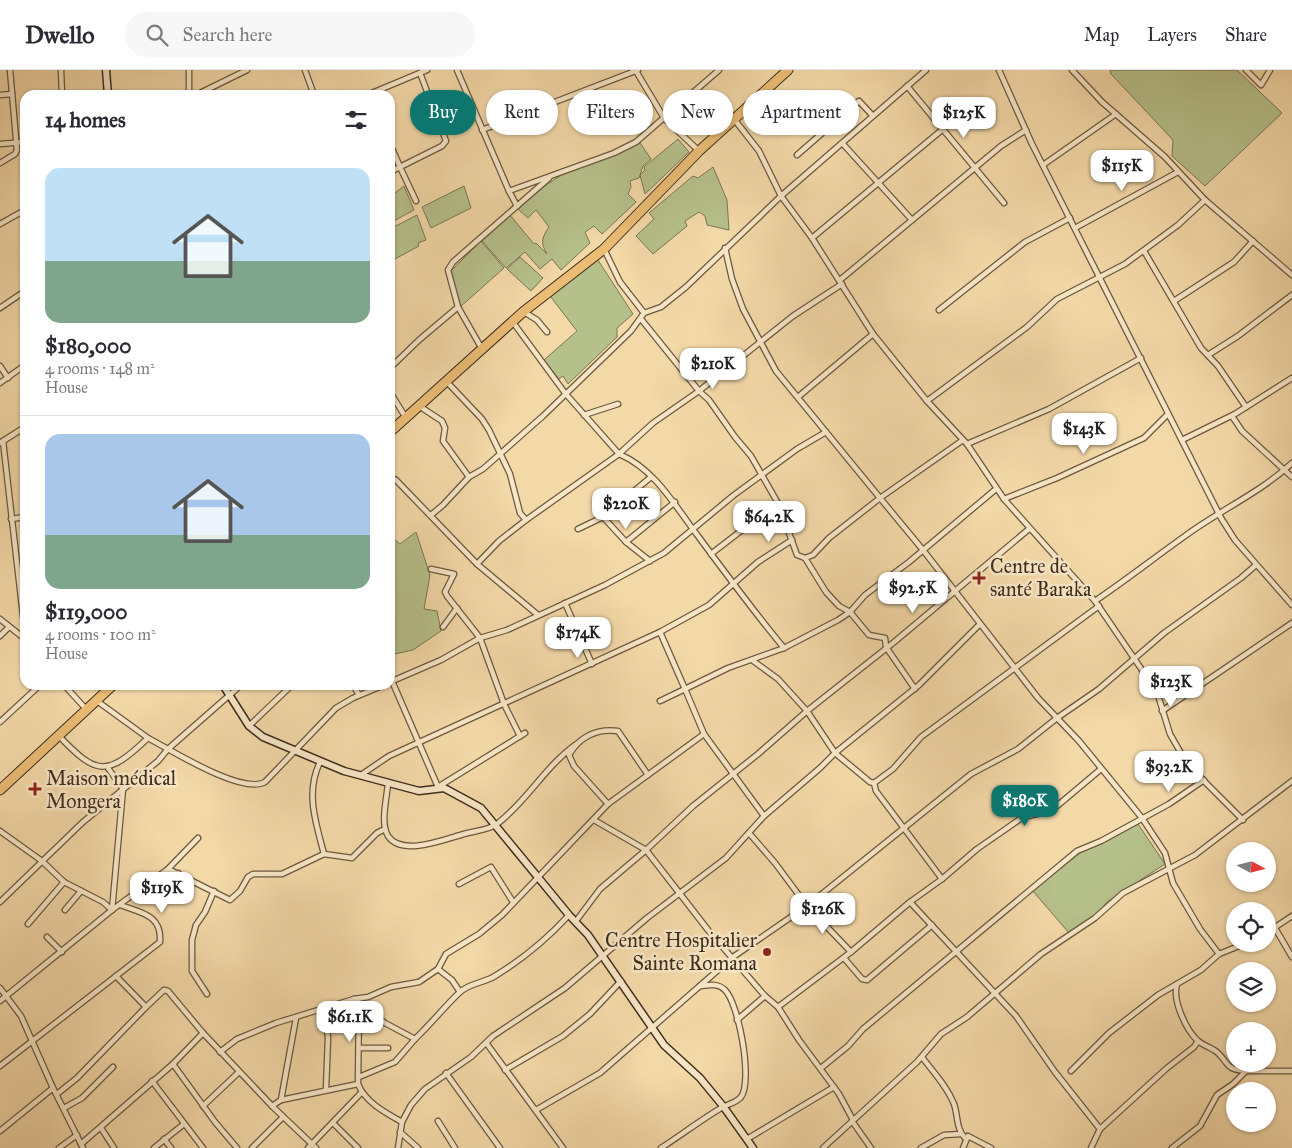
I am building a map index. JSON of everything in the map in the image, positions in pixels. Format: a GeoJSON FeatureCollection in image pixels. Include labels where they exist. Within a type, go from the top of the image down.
{"type":"FeatureCollection","features":[{"type":"Feature","properties":{"kind":"highway"},"geometry":{"type":"LineString","coordinates":[[395,428],[512,321],[604,249],[698,151],[788,70]]}},
{"type":"Feature","properties":{"kind":"highway"},"geometry":{"type":"LineString","coordinates":[[0,790],[108,690]]}},
{"type":"Feature","properties":{"kind":"street"},"geometry":{"type":"LineString","coordinates":[[0,163],[15,154],[17,143],[10,70]]}},
{"type":"Feature","properties":{"kind":"street"},"geometry":{"type":"LineString","coordinates":[[61,70],[62,90]]}},
{"type":"Feature","properties":{"kind":"street"},"geometry":{"type":"LineString","coordinates":[[106,70],[108,90]]}},
{"type":"Feature","properties":{"kind":"street"},"geometry":{"type":"LineString","coordinates":[[189,70],[190,90]]}},
{"type":"Feature","properties":{"kind":"street"},"geometry":{"type":"LineString","coordinates":[[206,90],[247,70]]}},
{"type":"Feature","properties":{"kind":"street"},"geometry":{"type":"LineString","coordinates":[[305,70],[312,90]]}},
{"type":"Feature","properties":{"kind":"street"},"geometry":{"type":"LineString","coordinates":[[379,90],[427,70]]}},
{"type":"Feature","properties":{"kind":"street"},"geometry":{"type":"LineString","coordinates":[[457,70],[517,206]]}},
{"type":"Feature","properties":{"kind":"street"},"geometry":{"type":"LineString","coordinates":[[697,90],[720,70]]}},
{"type":"Feature","properties":{"kind":"street"},"geometry":{"type":"LineString","coordinates":[[431,515],[469,477],[482,470],[501,454],[565,392],[603,359],[641,319],[644,313],[660,307],[686,288],[781,196],[926,70]]}},
{"type":"Feature","properties":{"kind":"street"},"geometry":{"type":"LineString","coordinates":[[999,70],[1026,130],[1168,414],[1234,540],[1292,605]]}},
{"type":"Feature","properties":{"kind":"street"},"geometry":{"type":"LineString","coordinates":[[1072,70],[1205,200],[1292,275]]}},
{"type":"Feature","properties":{"kind":"street"},"geometry":{"type":"LineString","coordinates":[[1246,70],[1261,85],[1270,70]]}},
{"type":"Feature","properties":{"kind":"street"},"geometry":{"type":"LineString","coordinates":[[482,130],[637,71],[663,116]]}},
{"type":"Feature","properties":{"kind":"street"},"geometry":{"type":"LineString","coordinates":[[395,170],[442,146],[446,141],[420,73]]}},
{"type":"Feature","properties":{"kind":"street"},"geometry":{"type":"LineString","coordinates":[[907,86],[1004,203]]}},
{"type":"Feature","properties":{"kind":"street"},"geometry":{"type":"LineString","coordinates":[[0,95],[12,94]]}},
{"type":"Feature","properties":{"kind":"street"},"geometry":{"type":"LineString","coordinates":[[797,155],[859,101],[874,116]]}},
{"type":"Feature","properties":{"kind":"street"},"geometry":{"type":"LineString","coordinates":[[1044,166],[1116,114]]}},
{"type":"Feature","properties":{"kind":"street"},"geometry":{"type":"LineString","coordinates":[[509,191],[614,153],[636,142],[663,119]]}},
{"type":"Feature","properties":{"kind":"street"},"geometry":{"type":"LineString","coordinates":[[734,119],[758,151],[781,196],[812,238],[874,334],[927,401],[965,442],[1004,499],[1099,606],[1157,692],[1170,734],[1182,755],[1198,775],[1243,820]]}},
{"type":"Feature","properties":{"kind":"street"},"geometry":{"type":"LineString","coordinates":[[812,238],[943,129]]}},
{"type":"Feature","properties":{"kind":"street"},"geometry":{"type":"LineString","coordinates":[[477,564],[499,541],[526,520],[619,454],[654,423],[699,391],[793,316],[841,282],[974,167],[1026,130]]}},
{"type":"Feature","properties":{"kind":"street"},"geometry":{"type":"LineString","coordinates":[[682,135],[698,151]]}},
{"type":"Feature","properties":{"kind":"street"},"geometry":{"type":"LineString","coordinates":[[0,144],[20,143]]}},
{"type":"Feature","properties":{"kind":"street"},"geometry":{"type":"LineString","coordinates":[[842,144],[912,220]]}},
{"type":"Feature","properties":{"kind":"street"},"geometry":{"type":"LineString","coordinates":[[395,156],[416,201]]}},
{"type":"Feature","properties":{"kind":"street"},"geometry":{"type":"LineString","coordinates":[[1075,228],[1178,172]]}},
{"type":"Feature","properties":{"kind":"street"},"geometry":{"type":"LineString","coordinates":[[482,349],[458,307],[448,270],[452,262],[551,176]]}},
{"type":"Feature","properties":{"kind":"street"},"geometry":{"type":"LineString","coordinates":[[927,401],[1027,327],[1057,299],[1100,277],[1144,250],[1178,225],[1205,200]]}},
{"type":"Feature","properties":{"kind":"street"},"geometry":{"type":"LineString","coordinates":[[0,224],[20,213]]}},
{"type":"Feature","properties":{"kind":"street"},"geometry":{"type":"LineString","coordinates":[[939,310],[1025,242],[1070,218]]}},
{"type":"Feature","properties":{"kind":"street"},"geometry":{"type":"LineString","coordinates":[[1174,301],[1234,262],[1253,240]]}},
{"type":"Feature","properties":{"kind":"street"},"geometry":{"type":"LineString","coordinates":[[726,248],[732,280],[743,309],[776,372],[923,550],[1014,668],[1142,818],[1165,853],[1171,869],[1173,883],[1200,929],[1219,954]]}},
{"type":"Feature","properties":{"kind":"street"},"geometry":{"type":"LineString","coordinates":[[604,249],[620,282],[644,313]]}},
{"type":"Feature","properties":{"kind":"street"},"geometry":{"type":"LineString","coordinates":[[1144,250],[1201,348],[1218,366],[1246,407]]}},
{"type":"Feature","properties":{"kind":"street"},"geometry":{"type":"LineString","coordinates":[[0,308],[20,294]]}},
{"type":"Feature","properties":{"kind":"street"},"geometry":{"type":"LineString","coordinates":[[1208,355],[1238,336],[1292,295]]}},
{"type":"Feature","properties":{"kind":"street"},"geometry":{"type":"LineString","coordinates":[[395,364],[458,307]]}},
{"type":"Feature","properties":{"kind":"street"},"geometry":{"type":"LineString","coordinates":[[523,312],[537,320],[548,332]]}},
{"type":"Feature","properties":{"kind":"street"},"geometry":{"type":"LineString","coordinates":[[641,319],[699,391],[709,400],[730,431],[745,447],[777,503],[797,555],[805,558],[826,592],[839,606],[850,612],[869,634],[885,638],[886,647],[914,689]]}},
{"type":"Feature","properties":{"kind":"street"},"geometry":{"type":"LineString","coordinates":[[512,321],[565,392],[619,454],[638,465],[675,502],[692,529],[758,617],[784,648]]}},
{"type":"Feature","properties":{"kind":"street"},"geometry":{"type":"LineString","coordinates":[[798,397],[874,334]]}},
{"type":"Feature","properties":{"kind":"street"},"geometry":{"type":"LineString","coordinates":[[805,558],[813,554],[829,538],[880,498],[965,442],[1049,409],[1141,358]]}},
{"type":"Feature","properties":{"kind":"street"},"geometry":{"type":"LineString","coordinates":[[0,366],[8,378]]}},
{"type":"Feature","properties":{"kind":"street"},"geometry":{"type":"LineString","coordinates":[[0,383],[20,369]]}},
{"type":"Feature","properties":{"kind":"street"},"geometry":{"type":"LineString","coordinates":[[1182,440],[1232,416],[1292,378]]}},
{"type":"Feature","properties":{"kind":"street"},"geometry":{"type":"LineString","coordinates":[[446,381],[482,420],[510,474],[520,513],[526,520]]}},
{"type":"Feature","properties":{"kind":"street"},"geometry":{"type":"LineString","coordinates":[[395,400],[406,418]]}},
{"type":"Feature","properties":{"kind":"street"},"geometry":{"type":"LineString","coordinates":[[584,415],[618,404]]}},
{"type":"Feature","properties":{"kind":"street"},"geometry":{"type":"LineString","coordinates":[[419,406],[442,421],[445,428],[443,441],[469,477]]}},
{"type":"Feature","properties":{"kind":"street"},"geometry":{"type":"LineString","coordinates":[[1004,499],[1057,478],[1144,438],[1168,414]]}},
{"type":"Feature","properties":{"kind":"street"},"geometry":{"type":"LineString","coordinates":[[1232,416],[1242,431],[1292,477]]}},
{"type":"Feature","properties":{"kind":"street"},"geometry":{"type":"LineString","coordinates":[[20,430],[2,442],[20,595]]}},
{"type":"Feature","properties":{"kind":"street"},"geometry":{"type":"LineString","coordinates":[[395,680],[441,660],[480,638],[507,630],[565,603],[664,553],[692,529],[797,449],[826,432]]}},
{"type":"Feature","properties":{"kind":"street"},"geometry":{"type":"LineString","coordinates":[[1095,601],[1132,576],[1185,535],[1274,480],[1292,463]]}},
{"type":"Feature","properties":{"kind":"street"},"geometry":{"type":"LineString","coordinates":[[578,529],[603,517],[651,477]]}},
{"type":"Feature","properties":{"kind":"street"},"geometry":{"type":"LineString","coordinates":[[395,480],[477,564],[538,615]]}},
{"type":"Feature","properties":{"kind":"street"},"geometry":{"type":"LineString","coordinates":[[660,701],[720,672],[784,648],[850,612],[865,595],[923,550],[996,489]]}},
{"type":"Feature","properties":{"kind":"street"},"geometry":{"type":"LineString","coordinates":[[626,542],[675,502]]}},
{"type":"Feature","properties":{"kind":"street"},"geometry":{"type":"LineString","coordinates":[[711,554],[777,503]]}},
{"type":"Feature","properties":{"kind":"street"},"geometry":{"type":"LineString","coordinates":[[603,517],[626,542],[650,561]]}},
{"type":"Feature","properties":{"kind":"street"},"geometry":{"type":"LineString","coordinates":[[10,520],[20,519]]}},
{"type":"Feature","properties":{"kind":"street"},"geometry":{"type":"LineString","coordinates":[[576,921],[600,889],[646,850],[693,806],[733,776],[807,711],[1029,529]]}},
{"type":"Feature","properties":{"kind":"street"},"geometry":{"type":"LineString","coordinates":[[361,775],[389,756],[660,632],[709,605],[732,582],[792,540]]}},
{"type":"Feature","properties":{"kind":"street"},"geometry":{"type":"LineString","coordinates":[[536,1110],[600,1073],[733,957],[807,906],[971,774],[1018,749],[1057,718],[1099,689],[1164,633],[1241,578],[1256,565]]}},
{"type":"Feature","properties":{"kind":"street"},"geometry":{"type":"LineString","coordinates":[[226,690],[249,726],[263,737],[320,762],[388,783],[425,791],[438,787],[522,735],[504,704],[480,638],[446,592],[454,574],[431,569]]}},
{"type":"Feature","properties":{"kind":"street"},"geometry":{"type":"LineString","coordinates":[[565,603],[592,664]]}},
{"type":"Feature","properties":{"kind":"street"},"geometry":{"type":"LineString","coordinates":[[874,783],[893,769],[921,737],[1099,606]]}},
{"type":"Feature","properties":{"kind":"street"},"geometry":{"type":"LineString","coordinates":[[444,627],[457,608]]}},
{"type":"Feature","properties":{"kind":"street"},"geometry":{"type":"LineString","coordinates":[[0,619],[20,635]]}},
{"type":"Feature","properties":{"kind":"street"},"geometry":{"type":"LineString","coordinates":[[1162,711],[1292,623]]}},
{"type":"Feature","properties":{"kind":"street"},"geometry":{"type":"LineString","coordinates":[[398,1148],[402,1122],[411,1105],[425,1089],[487,1044],[493,1036],[565,988],[679,894],[726,858],[764,816],[835,753],[914,689],[980,624]]}},
{"type":"Feature","properties":{"kind":"street"},"geometry":{"type":"LineString","coordinates":[[0,636],[9,627]]}},
{"type":"Feature","properties":{"kind":"street"},"geometry":{"type":"LineString","coordinates":[[660,632],[704,734],[764,816]]}},
{"type":"Feature","properties":{"kind":"street"},"geometry":{"type":"LineString","coordinates":[[752,660],[778,679],[807,711],[835,753],[870,782],[874,783]]}},
{"type":"Feature","properties":{"kind":"street"},"geometry":{"type":"LineString","coordinates":[[0,722],[35,690]]}},
{"type":"Feature","properties":{"kind":"street"},"geometry":{"type":"LineString","coordinates":[[68,690],[86,710]]}},
{"type":"Feature","properties":{"kind":"street"},"geometry":{"type":"LineString","coordinates":[[0,902],[82,822],[158,760],[168,749],[236,690]]}},
{"type":"Feature","properties":{"kind":"street"},"geometry":{"type":"LineString","coordinates":[[249,726],[287,690]]}},
{"type":"Feature","properties":{"kind":"street"},"geometry":{"type":"LineString","coordinates":[[356,690],[359,695]]}},
{"type":"Feature","properties":{"kind":"street"},"geometry":{"type":"LineString","coordinates":[[97,701],[148,738],[168,749],[221,775],[256,786],[265,782],[294,749],[336,708],[372,690]]}},
{"type":"Feature","properties":{"kind":"street"},"geometry":{"type":"LineString","coordinates":[[395,690],[438,787],[477,805],[495,825],[604,956],[667,1049],[693,1070],[723,1106],[753,1148]]}},
{"type":"Feature","properties":{"kind":"street"},"geometry":{"type":"LineString","coordinates":[[388,783],[385,829],[389,838],[396,842],[414,846],[495,825],[525,798],[538,779],[559,757],[583,738],[592,734],[609,730],[618,731],[648,775]]}},
{"type":"Feature","properties":{"kind":"street"},"geometry":{"type":"LineString","coordinates":[[220,1052],[237,1040],[258,1030],[354,999],[368,998],[399,986],[412,985],[438,969],[446,954],[479,934],[502,916],[513,902],[540,878],[608,804],[704,734]]}},
{"type":"Feature","properties":{"kind":"street"},"geometry":{"type":"LineString","coordinates":[[58,735],[82,759],[98,767],[108,768],[130,756],[148,738]]}},
{"type":"Feature","properties":{"kind":"street"},"geometry":{"type":"LineString","coordinates":[[575,745],[569,756],[574,766],[608,804]]}},
{"type":"Feature","properties":{"kind":"street"},"geometry":{"type":"LineString","coordinates":[[320,762],[313,782],[312,795],[315,818],[324,854]]}},
{"type":"Feature","properties":{"kind":"street"},"geometry":{"type":"LineString","coordinates":[[108,768],[123,789],[112,910]]}},
{"type":"Feature","properties":{"kind":"street"},"geometry":{"type":"LineString","coordinates":[[778,1007],[844,958],[910,902],[977,850],[1023,817],[1042,813],[1057,806],[1100,769]]}},
{"type":"Feature","properties":{"kind":"street"},"geometry":{"type":"LineString","coordinates":[[821,1068],[848,1046],[863,1028],[1077,852],[1102,841],[1169,804],[1204,780]]}},
{"type":"Feature","properties":{"kind":"street"},"geometry":{"type":"LineString","coordinates":[[823,1148],[922,1057],[942,1034],[967,1017],[1042,954],[1095,918],[1123,893],[1164,869],[1171,869],[1194,855],[1215,837],[1243,820],[1292,781]]}},
{"type":"Feature","properties":{"kind":"street"},"geometry":{"type":"LineString","coordinates":[[874,783],[876,791],[942,879]]}},
{"type":"Feature","properties":{"kind":"street"},"geometry":{"type":"LineString","coordinates":[[594,820],[646,850],[679,894],[765,996],[778,1007],[799,1040],[834,1087],[871,1148]]}},
{"type":"Feature","properties":{"kind":"street"},"geometry":{"type":"LineString","coordinates":[[168,869],[230,900],[240,891],[248,877],[253,874],[282,874],[324,854],[352,858],[377,833],[385,829]]}},
{"type":"Feature","properties":{"kind":"street"},"geometry":{"type":"LineString","coordinates":[[0,831],[42,862],[64,882],[103,902],[112,910]]}},
{"type":"Feature","properties":{"kind":"street"},"geometry":{"type":"LineString","coordinates":[[749,833],[775,863],[807,906],[851,952]]}},
{"type":"Feature","properties":{"kind":"street"},"geometry":{"type":"LineString","coordinates":[[0,1001],[112,910],[168,869],[198,838]]}},
{"type":"Feature","properties":{"kind":"street"},"geometry":{"type":"LineString","coordinates":[[459,884],[490,867],[513,902]]}},
{"type":"Feature","properties":{"kind":"street"},"geometry":{"type":"LineString","coordinates":[[178,873],[178,897]]}},
{"type":"Feature","properties":{"kind":"street"},"geometry":{"type":"LineString","coordinates":[[28,924],[64,882]]}},
{"type":"Feature","properties":{"kind":"street"},"geometry":{"type":"LineString","coordinates":[[65,910],[81,891]]}},
{"type":"Feature","properties":{"kind":"street"},"geometry":{"type":"LineString","coordinates":[[207,994],[192,971],[192,940],[196,925],[205,912],[214,891]]}},
{"type":"Feature","properties":{"kind":"street"},"geometry":{"type":"LineString","coordinates":[[910,902],[1016,1016],[1055,1072],[1100,1129]]}},
{"type":"Feature","properties":{"kind":"street"},"geometry":{"type":"LineString","coordinates":[[0,1066],[158,945],[161,936],[159,925],[154,919],[120,905]]}},
{"type":"Feature","properties":{"kind":"street"},"geometry":{"type":"LineString","coordinates":[[359,1077],[395,1062],[460,992],[468,986],[491,978],[530,952],[554,933],[569,915]]}},
{"type":"Feature","properties":{"kind":"street"},"geometry":{"type":"LineString","coordinates":[[1276,927],[1292,916]]}},
{"type":"Feature","properties":{"kind":"street"},"geometry":{"type":"LineString","coordinates":[[844,958],[862,978],[867,980],[932,925]]}},
{"type":"Feature","properties":{"kind":"street"},"geometry":{"type":"LineString","coordinates":[[1276,930],[1292,957]]}},
{"type":"Feature","properties":{"kind":"street"},"geometry":{"type":"LineString","coordinates":[[47,937],[62,952]]}},
{"type":"Feature","properties":{"kind":"street"},"geometry":{"type":"LineString","coordinates":[[1071,1071],[1109,1033],[1158,995],[1201,970],[1219,954],[1226,951]]}},
{"type":"Feature","properties":{"kind":"street"},"geometry":{"type":"LineString","coordinates":[[438,969],[452,980],[460,992]]}},
{"type":"Feature","properties":{"kind":"street"},"geometry":{"type":"LineString","coordinates":[[116,976],[146,1007]]}},
{"type":"Feature","properties":{"kind":"street"},"geometry":{"type":"LineString","coordinates":[[505,1070],[563,1036],[590,1014],[621,981]]}},
{"type":"Feature","properties":{"kind":"street"},"geometry":{"type":"LineString","coordinates":[[1177,984],[1176,994],[1184,1018],[1198,1041],[1218,1053],[1226,1065]]}},
{"type":"Feature","properties":{"kind":"street"},"geometry":{"type":"LineString","coordinates":[[661,1148],[723,1106],[739,1100],[744,1090],[744,1058],[737,1020],[727,992],[713,985],[698,986]]}},
{"type":"Feature","properties":{"kind":"street"},"geometry":{"type":"LineString","coordinates":[[0,988],[8,995],[21,1016],[53,1088],[82,1146],[173,1064],[204,1033]]}},
{"type":"Feature","properties":{"kind":"street"},"geometry":{"type":"LineString","coordinates":[[57,1094],[77,1078],[146,1007],[166,990],[220,1052],[312,1147],[361,1093]]}},
{"type":"Feature","properties":{"kind":"street"},"geometry":{"type":"LineString","coordinates":[[737,1020],[765,996]]}},
{"type":"Feature","properties":{"kind":"street"},"geometry":{"type":"LineString","coordinates":[[354,999],[385,1023],[415,1039]]}},
{"type":"Feature","properties":{"kind":"street"},"geometry":{"type":"LineString","coordinates":[[359,1002],[360,1048],[358,1084],[361,1093],[384,1112],[402,1122]]}},
{"type":"Feature","properties":{"kind":"street"},"geometry":{"type":"LineString","coordinates":[[324,1009],[328,1037],[326,1089]]}},
{"type":"Feature","properties":{"kind":"street"},"geometry":{"type":"LineString","coordinates":[[281,1100],[296,1018]]}},
{"type":"Feature","properties":{"kind":"street"},"geometry":{"type":"LineString","coordinates":[[1091,1148],[1100,1129],[1167,1068],[1194,1047],[1198,1041]]}},
{"type":"Feature","properties":{"kind":"street"},"geometry":{"type":"LineString","coordinates":[[487,1044],[564,1148]]}},
{"type":"Feature","properties":{"kind":"street"},"geometry":{"type":"LineString","coordinates":[[360,1048],[388,1048]]}},
{"type":"Feature","properties":{"kind":"street"},"geometry":{"type":"LineString","coordinates":[[922,1057],[950,1097],[961,1134],[965,1138]]}},
{"type":"Feature","properties":{"kind":"street"},"geometry":{"type":"LineString","coordinates":[[173,1064],[203,1106],[237,1148]]}},
{"type":"Feature","properties":{"kind":"street"},"geometry":{"type":"LineString","coordinates":[[64,1108],[82,1098],[113,1067]]}},
{"type":"Feature","properties":{"kind":"street"},"geometry":{"type":"LineString","coordinates":[[1276,1071],[1292,1071]]}},
{"type":"Feature","properties":{"kind":"street"},"geometry":{"type":"LineString","coordinates":[[203,1106],[239,1072]]}},
{"type":"Feature","properties":{"kind":"street"},"geometry":{"type":"LineString","coordinates":[[1172,1148],[1200,1126],[1217,1094],[1240,1078],[1245,1072]]}},
{"type":"Feature","properties":{"kind":"street"},"geometry":{"type":"LineString","coordinates":[[446,1073],[500,1148]]}},
{"type":"Feature","properties":{"kind":"street"},"geometry":{"type":"LineString","coordinates":[[152,1081],[203,1148]]}},
{"type":"Feature","properties":{"kind":"street"},"geometry":{"type":"LineString","coordinates":[[272,1106],[281,1100],[326,1089],[358,1084]]}},
{"type":"Feature","properties":{"kind":"street"},"geometry":{"type":"LineString","coordinates":[[747,1139],[834,1087]]}},
{"type":"Feature","properties":{"kind":"street"},"geometry":{"type":"LineString","coordinates":[[0,1131],[53,1088]]}},
{"type":"Feature","properties":{"kind":"street"},"geometry":{"type":"LineString","coordinates":[[252,1148],[283,1116]]}},
{"type":"Feature","properties":{"kind":"street"},"geometry":{"type":"LineString","coordinates":[[438,1121],[455,1148]]}},
{"type":"Feature","properties":{"kind":"street"},"geometry":{"type":"LineString","coordinates":[[333,1123],[358,1148]]}},
{"type":"Feature","properties":{"kind":"street"},"geometry":{"type":"LineString","coordinates":[[154,1148],[184,1124]]}},
{"type":"Feature","properties":{"kind":"street"},"geometry":{"type":"LineString","coordinates":[[101,1128],[114,1148]]}},
{"type":"Feature","properties":{"kind":"street"},"geometry":{"type":"LineString","coordinates":[[400,1132],[418,1148]]}},
{"type":"Feature","properties":{"kind":"street"},"geometry":{"type":"LineString","coordinates":[[921,1148],[944,1135],[961,1134]]}},
{"type":"Feature","properties":{"kind":"street"},"geometry":{"type":"LineString","coordinates":[[59,1148],[77,1135]]}},
{"type":"Feature","properties":{"kind":"street"},"geometry":{"type":"LineString","coordinates":[[965,1138],[972,1137],[991,1148]]}},
{"type":"Feature","properties":{"kind":"street"},"geometry":{"type":"LineString","coordinates":[[963,1148],[965,1138]]}},
{"type":"Feature","properties":{"kind":"street"},"geometry":{"type":"LineString","coordinates":[[164,1140],[171,1148]]}},
{"type":"Feature","properties":{"kind":"green space"},"geometry":{"type":"Polygon","coordinates":[[[1110,70],[1237,70],[1282,113],[1205,186],[1172,156],[1173,140],[1111,74],[1110,70]]]}},
{"type":"Feature","properties":{"kind":"green space"},"geometry":{"type":"Polygon","coordinates":[[[678,139],[689,152],[645,194],[640,175],[645,170],[644,167],[678,139]]]}},
{"type":"Feature","properties":{"kind":"green space"},"geometry":{"type":"Polygon","coordinates":[[[640,143],[651,159],[643,166],[639,178],[630,181],[631,187],[628,194],[636,202],[602,234],[594,226],[585,232],[590,243],[561,270],[552,259],[540,269],[525,252],[506,268],[482,241],[510,215],[534,244],[536,243],[547,254],[543,247],[543,240],[549,227],[536,210],[528,218],[518,209],[542,188],[561,175],[640,143]]]}},
{"type":"Feature","properties":{"kind":"green space"},"geometry":{"type":"Polygon","coordinates":[[[713,167],[727,200],[729,230],[707,225],[705,216],[699,212],[685,221],[687,226],[653,254],[636,236],[654,219],[649,213],[693,176],[698,178],[713,167]]]}},
{"type":"Feature","properties":{"kind":"green space"},"geometry":{"type":"Polygon","coordinates":[[[404,186],[414,210],[395,220],[395,193],[404,186]]]}},
{"type":"Feature","properties":{"kind":"green space"},"geometry":{"type":"Polygon","coordinates":[[[464,186],[471,208],[431,228],[422,207],[464,186]]]}},
{"type":"Feature","properties":{"kind":"green space"},"geometry":{"type":"Polygon","coordinates":[[[417,215],[426,240],[418,243],[419,246],[395,259],[395,226],[417,215]]]}},
{"type":"Feature","properties":{"kind":"green space"},"geometry":{"type":"Polygon","coordinates":[[[481,241],[504,268],[460,307],[451,271],[481,241]]]}},
{"type":"Feature","properties":{"kind":"green space"},"geometry":{"type":"Polygon","coordinates":[[[594,254],[633,314],[617,328],[617,337],[568,384],[563,376],[559,379],[544,360],[577,331],[550,296],[594,254]]]}},
{"type":"Feature","properties":{"kind":"green space"},"geometry":{"type":"Polygon","coordinates":[[[520,257],[543,278],[531,291],[507,269],[520,257]]]}},
{"type":"Feature","properties":{"kind":"green space"},"geometry":{"type":"Polygon","coordinates":[[[416,532],[430,575],[424,609],[437,611],[441,631],[413,650],[395,654],[395,540],[400,544],[416,532]]]}},
{"type":"Feature","properties":{"kind":"green space"},"geometry":{"type":"Polygon","coordinates":[[[1138,824],[1165,864],[1107,902],[1096,915],[1069,933],[1032,890],[1084,850],[1105,842],[1138,824]]]}},
{"type":"Feature","properties":{"kind":"place","name":"Centre de santé Baraka"},"geometry":{"type":"Point","coordinates":[979,578]}},
{"type":"Feature","properties":{"kind":"place","name":"Maison médical Mongera"},"geometry":{"type":"Point","coordinates":[35,789]}},
{"type":"Feature","properties":{"kind":"place","name":"Centre Hospitalier Sainte Romana"},"geometry":{"type":"Point","coordinates":[767,952]}}]}
